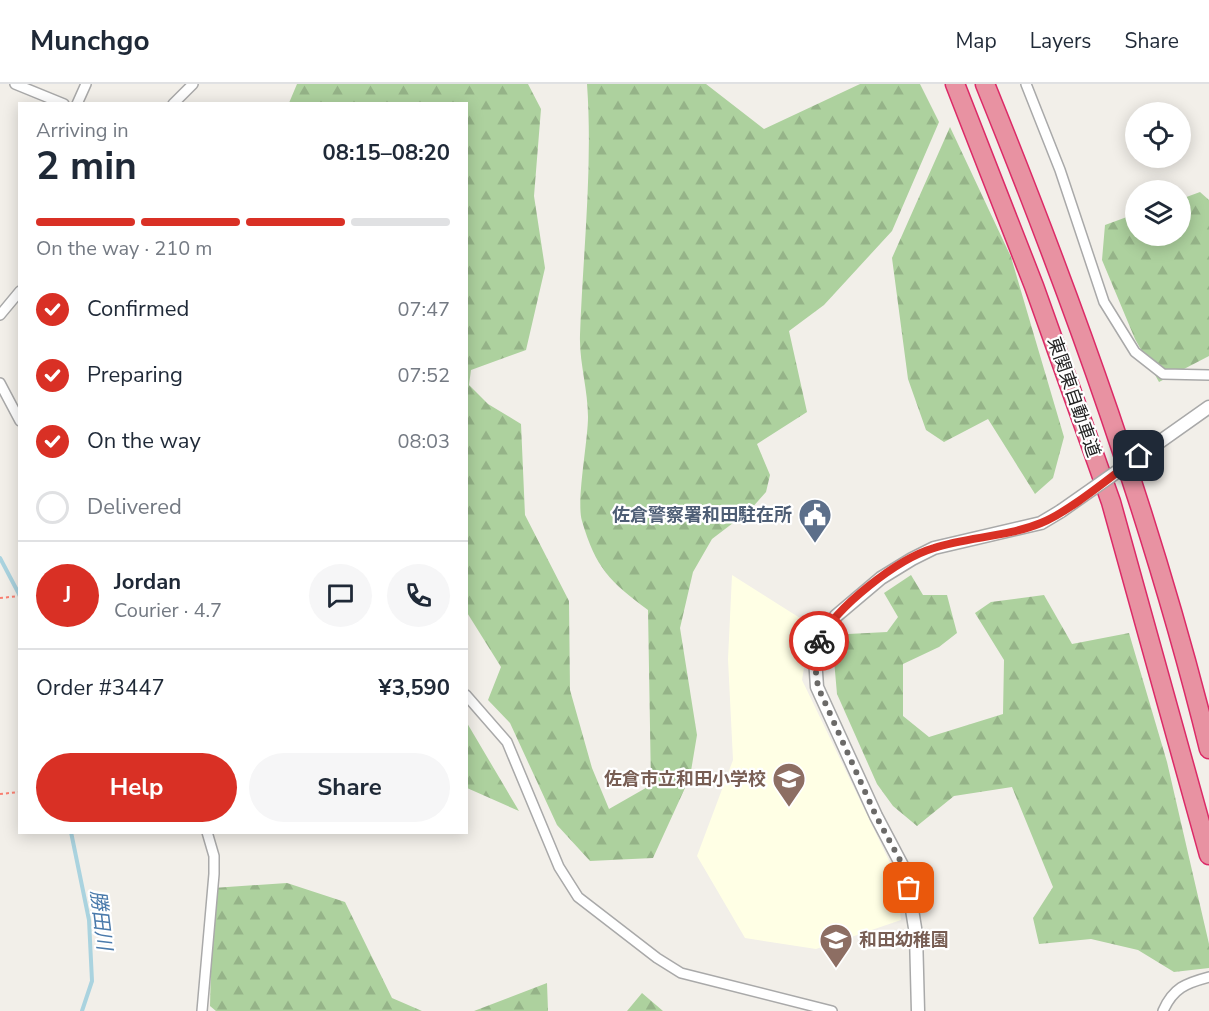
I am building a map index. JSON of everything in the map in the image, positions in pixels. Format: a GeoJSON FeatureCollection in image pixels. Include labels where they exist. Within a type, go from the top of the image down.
{"type":"FeatureCollection","features":[{"type":"Feature","properties":{"kind":"highway","name":"東関東自動車道"},"geometry":{"type":"LineString","coordinates":[[955,84],[1034,286],[1111,502],[1209,855]]}},
{"type":"Feature","properties":{"kind":"highway","name":"東関東自動車道"},"geometry":{"type":"LineString","coordinates":[[985,84],[1060,277],[1133,483],[1209,749]]}},
{"type":"Feature","properties":{"kind":"street"},"geometry":{"type":"LineString","coordinates":[[15,84],[58,102]]}},
{"type":"Feature","properties":{"kind":"street"},"geometry":{"type":"LineString","coordinates":[[78,102],[86,84]]}},
{"type":"Feature","properties":{"kind":"street"},"geometry":{"type":"LineString","coordinates":[[175,102],[193,84]]}},
{"type":"Feature","properties":{"kind":"street"},"geometry":{"type":"LineString","coordinates":[[1026,84],[1060,170],[1104,302],[1135,352],[1163,374],[1209,375]]}},
{"type":"Feature","properties":{"kind":"street"},"geometry":{"type":"LineString","coordinates":[[0,315],[11,298],[18,293]]}},
{"type":"Feature","properties":{"kind":"street"},"geometry":{"type":"LineString","coordinates":[[0,383],[3,397],[18,418]]}},
{"type":"Feature","properties":{"kind":"street"},"geometry":{"type":"LineString","coordinates":[[918,1011],[916,934],[906,873],[876,816],[818,687],[814,658],[819,641],[836,616],[881,578],[912,559],[934,548],[1041,523],[1061,512],[1209,407]]}},
{"type":"Feature","properties":{"kind":"street"},"geometry":{"type":"LineString","coordinates":[[468,697],[507,742],[559,867],[578,897],[657,958],[681,973],[832,1011]]}},
{"type":"Feature","properties":{"kind":"street"},"geometry":{"type":"LineString","coordinates":[[202,1011],[214,874],[214,856],[208,834]]}},
{"type":"Feature","properties":{"kind":"street"},"geometry":{"type":"LineString","coordinates":[[1163,1011],[1168,999],[1182,985],[1209,977]]}},
{"type":"Feature","properties":{"kind":"path"},"geometry":{"type":"LineString","coordinates":[[0,598],[18,596]]}},
{"type":"Feature","properties":{"kind":"path"},"geometry":{"type":"LineString","coordinates":[[0,794],[18,792]]}},
{"type":"Feature","properties":{"kind":"shaded area","name":"佐倉市立和田小学校"},"geometry":{"type":"Polygon","coordinates":[[[732,575],[811,625],[802,680],[895,873],[901,920],[816,949],[745,938],[697,856],[733,760],[728,659],[732,575]]]}},
{"type":"Feature","properties":{"kind":"green space"},"geometry":{"type":"Polygon","coordinates":[[[297,84],[528,84],[541,109],[534,196],[545,268],[526,350],[471,370],[469,385],[488,404],[521,424],[525,515],[569,601],[570,690],[592,768],[609,809],[651,785],[648,610],[623,590],[606,572],[593,551],[582,521],[580,500],[588,417],[580,335],[589,147],[587,84],[706,84],[764,129],[860,84],[920,84],[939,122],[892,231],[824,305],[789,331],[807,412],[757,444],[770,475],[766,492],[750,510],[712,539],[693,572],[680,628],[697,735],[690,777],[653,858],[590,861],[557,825],[510,723],[488,700],[501,667],[468,614],[468,102],[289,102],[297,84]]]}},
{"type":"Feature","properties":{"kind":"green space"},"geometry":{"type":"Polygon","coordinates":[[[950,127],[1011,257],[1064,437],[1053,478],[1035,494],[988,419],[944,442],[926,430],[908,379],[892,258],[950,127]]]}},
{"type":"Feature","properties":{"kind":"green space"},"geometry":{"type":"Polygon","coordinates":[[[1200,192],[1209,200],[1209,356],[1159,382],[1135,339],[1102,260],[1105,225],[1125,218],[1125,246],[1191,246],[1191,195],[1200,192]]]}},
{"type":"Feature","properties":{"kind":"green space"},"geometry":{"type":"Polygon","coordinates":[[[911,575],[923,595],[947,595],[957,633],[939,647],[903,664],[903,716],[929,737],[1003,714],[1004,660],[975,613],[991,602],[1044,595],[1072,644],[1129,633],[1167,762],[1209,944],[1209,968],[1174,972],[1138,950],[1091,939],[1039,944],[1033,918],[1053,887],[1012,787],[954,796],[917,826],[893,806],[877,784],[837,694],[834,660],[848,634],[887,632],[898,617],[884,593],[911,575]]]}},
{"type":"Feature","properties":{"kind":"green space"},"geometry":{"type":"Polygon","coordinates":[[[468,725],[519,811],[468,788],[468,725]]]}},
{"type":"Feature","properties":{"kind":"green space"},"geometry":{"type":"Polygon","coordinates":[[[287,883],[345,902],[392,998],[422,1011],[216,1011],[210,1006],[213,888],[287,883]]]}},
{"type":"Feature","properties":{"kind":"green space"},"geometry":{"type":"Polygon","coordinates":[[[547,983],[548,1011],[474,1011],[547,983]]]}},
{"type":"Feature","properties":{"kind":"green space"},"geometry":{"type":"Polygon","coordinates":[[[642,993],[663,1011],[627,1011],[642,993]]]}},
{"type":"Feature","properties":{"kind":"waterway","name":"勝田川"},"geometry":{"type":"LineString","coordinates":[[0,558],[18,592]]}},
{"type":"Feature","properties":{"kind":"waterway","name":"勝田川"},"geometry":{"type":"LineString","coordinates":[[71,834],[89,920],[92,981],[82,1011]]}},
{"type":"Feature","properties":{"kind":"way so far"},"geometry":{"type":"LineString","coordinates":[[819,641],[814,658],[818,687],[876,816],[906,873],[909,888]]}},
{"type":"Feature","properties":{"kind":"place","name":"佐倉警察署和田駐在所"},"geometry":{"type":"Point","coordinates":[815,544]}},
{"type":"Feature","properties":{"kind":"place","name":"佐倉市立和田小学校"},"geometry":{"type":"Point","coordinates":[789,808]}},
{"type":"Feature","properties":{"kind":"place","name":"和田幼稚園"},"geometry":{"type":"Point","coordinates":[836,969]}},
{"type":"Feature","properties":{"kind":"route"},"geometry":{"type":"LineString","coordinates":[[819,641],[825,628],[836,616],[881,578],[912,559],[934,548],[1041,523],[1061,512],[1139,456]]}}]}
